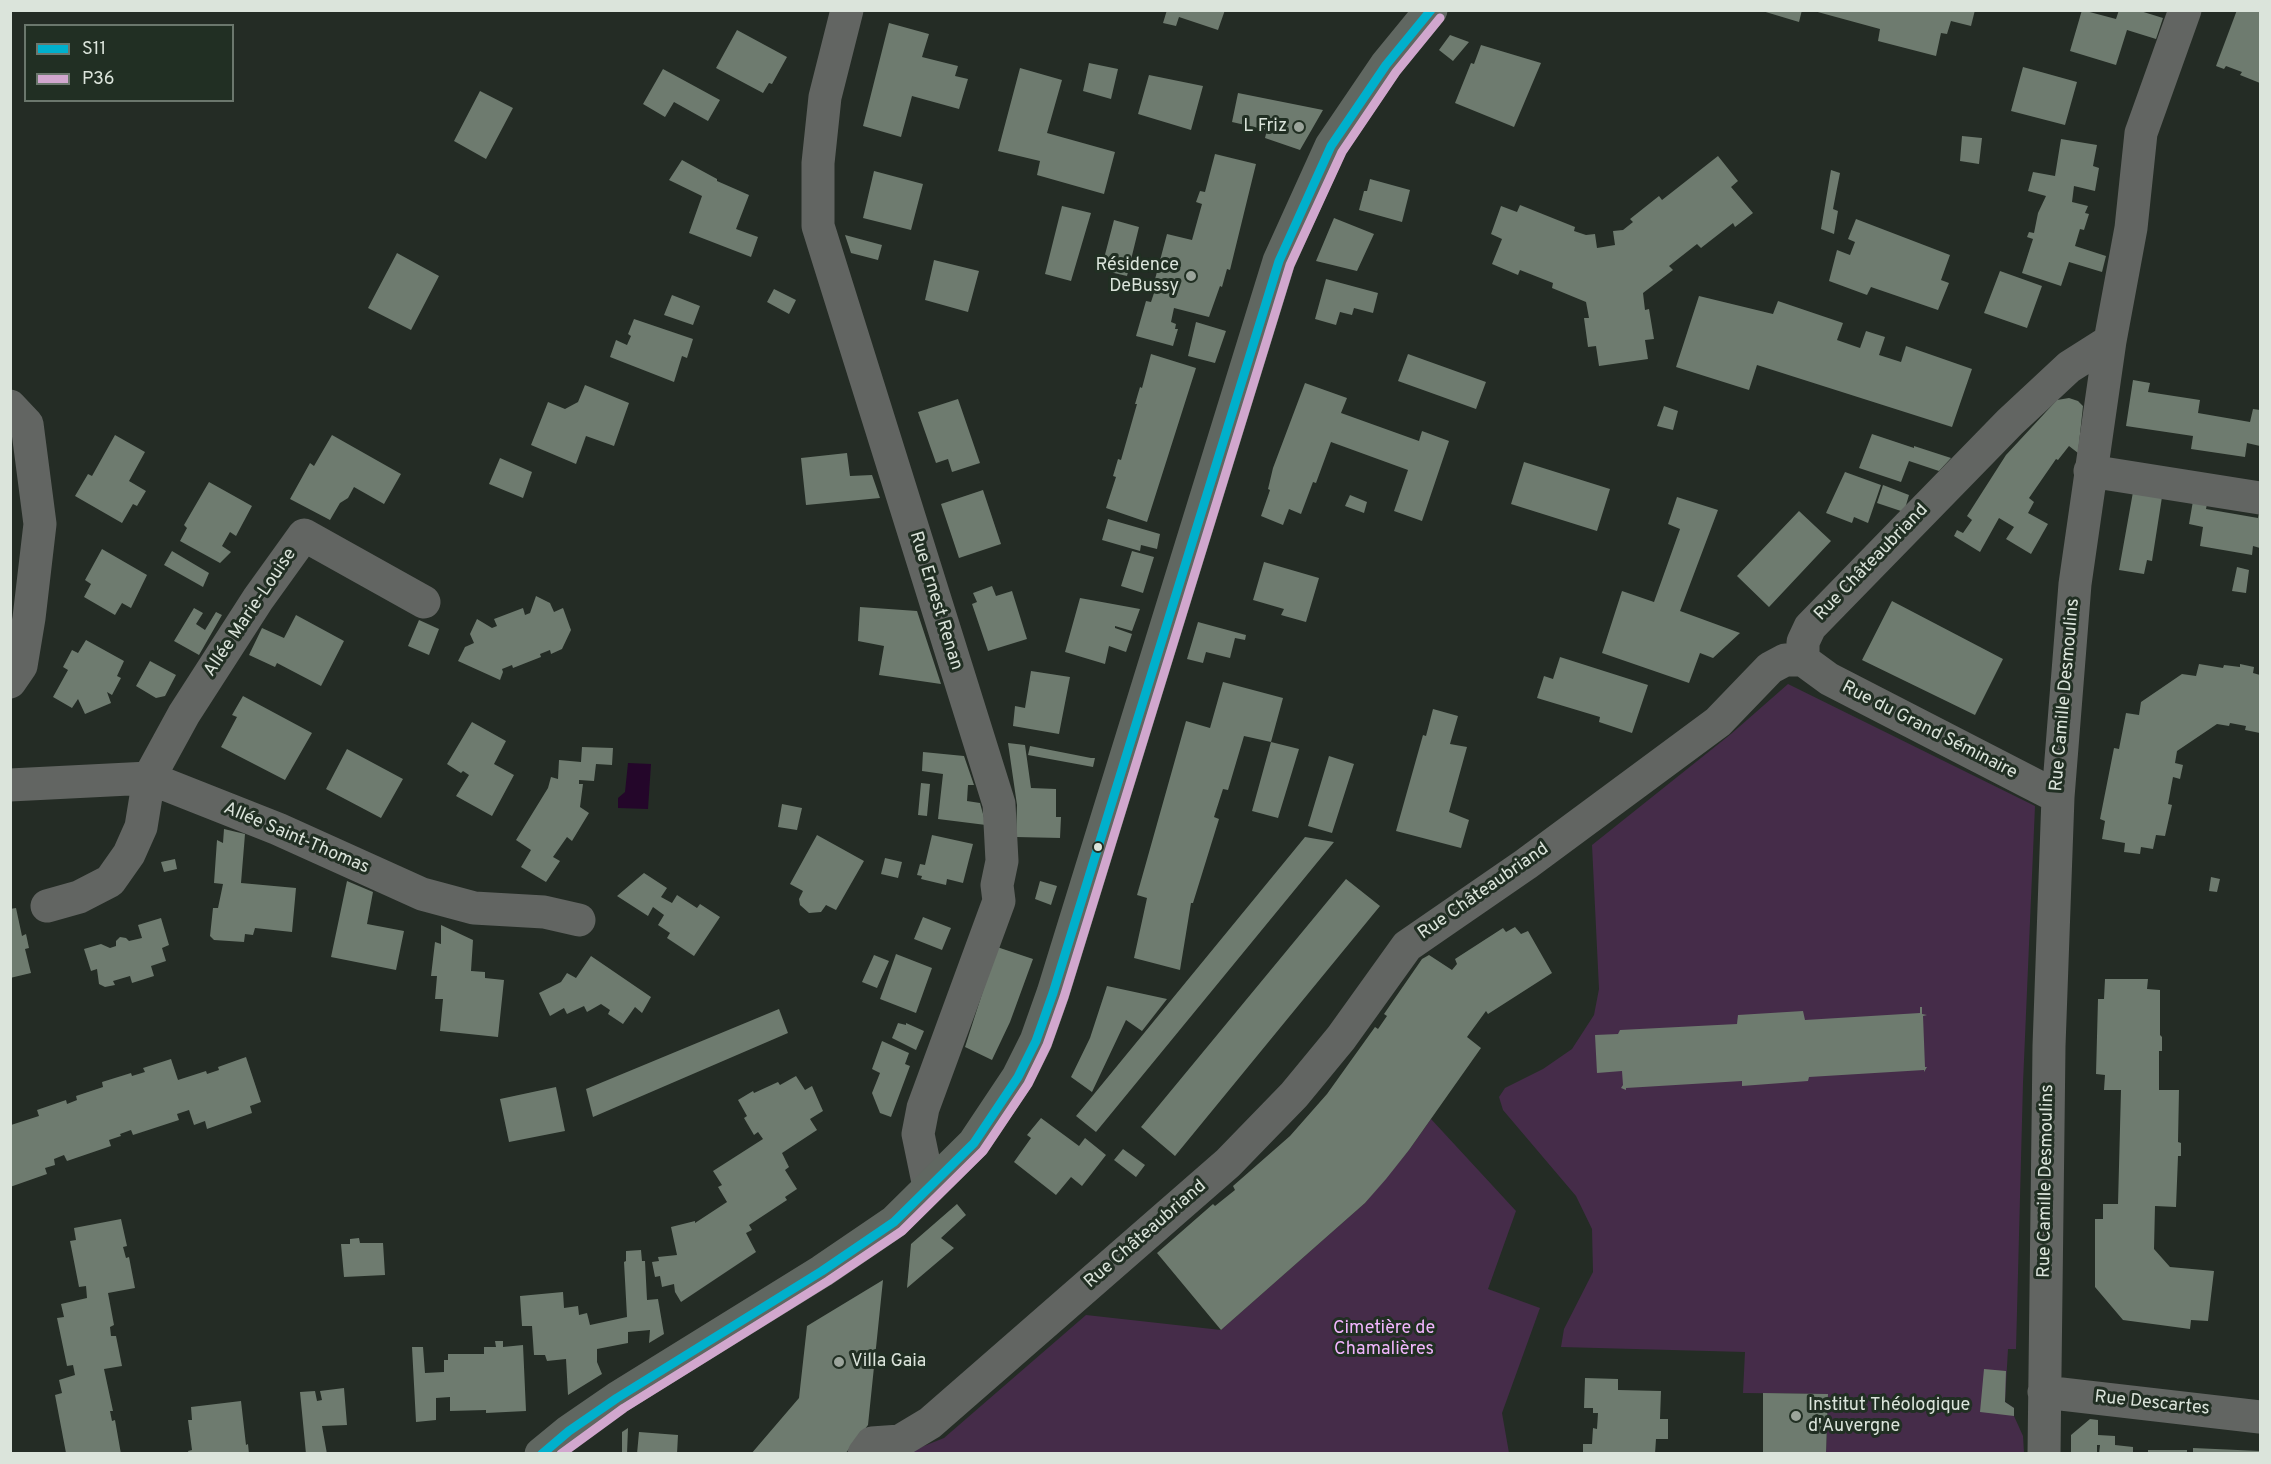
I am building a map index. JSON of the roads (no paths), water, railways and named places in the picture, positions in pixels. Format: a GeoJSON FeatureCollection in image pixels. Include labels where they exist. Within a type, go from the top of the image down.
{"type":"FeatureCollection","features":[{"type":"Feature","properties":{"kind":"main road"},"geometry":{"type":"LineString","coordinates":[[541,1454],[569,1431],[617,1398],[866,1242],[894,1222],[974,1143],[1018,1077],[1036,1041],[1053,993],[1279,261],[1331,146],[1386,64],[1431,10]]}},
{"type":"Feature","properties":{"kind":"street","name":"Rue Ernest Renan"},"geometry":{"type":"LineString","coordinates":[[847,10],[825,97],[818,163],[818,226],[999,804],[1002,861],[997,885],[999,901],[924,1108],[918,1134],[929,1187]]}},
{"type":"Feature","properties":{"kind":"street","name":"Rue Camille Desmoulins"},"geometry":{"type":"LineString","coordinates":[[2044,1454],[2049,1046],[2058,797],[2075,584],[2110,340],[2131,228],[2141,133],[2185,10]]}},
{"type":"Feature","properties":{"kind":"street","name":"Rue Châteaubriand"},"geometry":{"type":"LineString","coordinates":[[864,1454],[872,1443],[905,1447],[1228,1163],[1294,1095],[1341,1038],[1407,946],[1526,864],[1718,722],[1770,668],[1785,660],[1803,660],[1803,642],[1810,627],[2010,422],[2069,367],[2110,340]]}},
{"type":"Feature","properties":{"kind":"street"},"geometry":{"type":"LineString","coordinates":[[10,406],[27,424],[40,524],[21,666],[10,682]]}},
{"type":"Feature","properties":{"kind":"street"},"geometry":{"type":"LineString","coordinates":[[2090,471],[2260,498]]}},
{"type":"Feature","properties":{"kind":"street","name":"Allée Marie-Louise"},"geometry":{"type":"LineString","coordinates":[[148,778],[190,704],[258,599],[304,535],[424,602]]}},
{"type":"Feature","properties":{"kind":"street","name":"Rue du Grand Séminaire"},"geometry":{"type":"LineString","coordinates":[[1803,660],[1829,679],[2058,797]]}},
{"type":"Feature","properties":{"kind":"street"},"geometry":{"type":"LineString","coordinates":[[47,906],[79,897],[110,881],[129,854],[141,827],[148,778]]}},
{"type":"Feature","properties":{"kind":"street","name":"Allée Saint-Thomas"},"geometry":{"type":"LineString","coordinates":[[10,785],[148,778],[278,829],[422,894],[474,908],[544,912],[579,920]]}},
{"type":"Feature","properties":{"kind":"street","name":"Rue Descartes"},"geometry":{"type":"LineString","coordinates":[[2044,1392],[2260,1417]]}},
{"type":"Feature","properties":{"kind":"place","name":"L Friz"},"geometry":{"type":"Point","coordinates":[1299,127]}},
{"type":"Feature","properties":{"kind":"place","name":"Résidence DeBussy"},"geometry":{"type":"Point","coordinates":[1191,276]}},
{"type":"Feature","properties":{"kind":"place","name":"Villa Gaia"},"geometry":{"type":"Point","coordinates":[839,1362]}},
{"type":"Feature","properties":{"kind":"place","name":"Institut Théologique d'Auvergne"},"geometry":{"type":"Point","coordinates":[1796,1416]}},
{"type":"Feature","properties":{"kind":"park label","name":"Cimetière de Chamalières"},"geometry":{"type":"Point","coordinates":[1384,1339]}}]}
